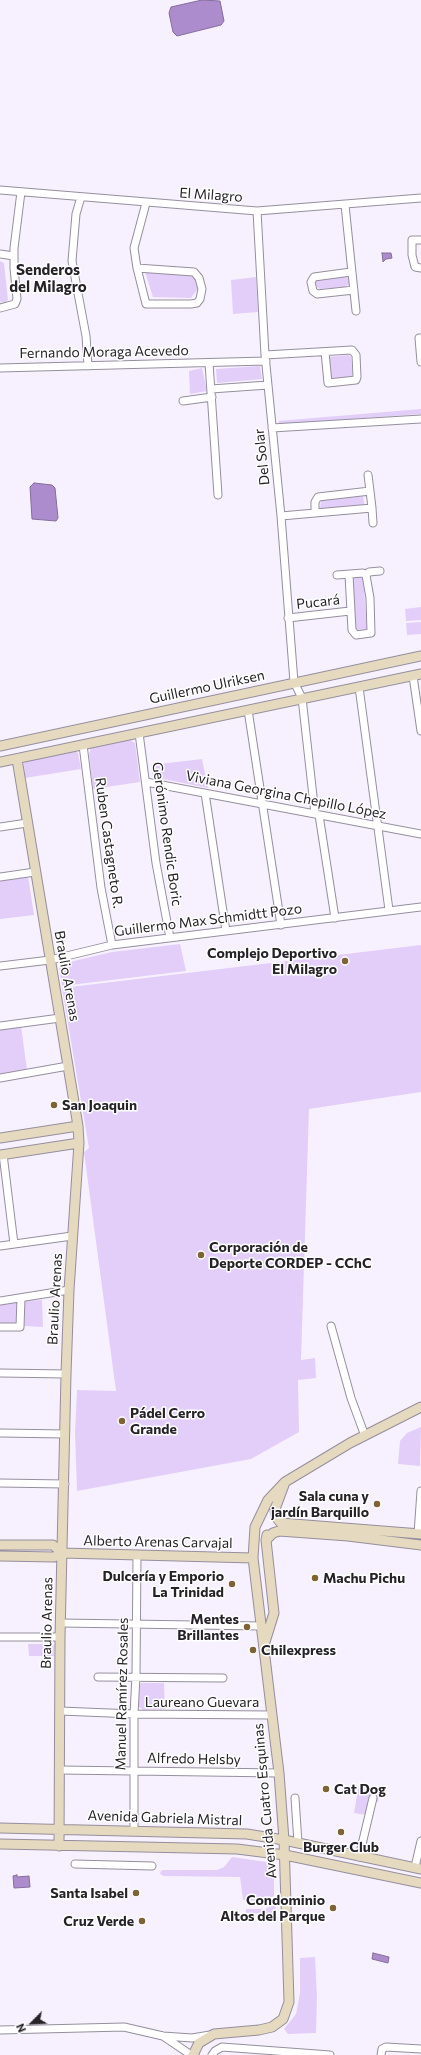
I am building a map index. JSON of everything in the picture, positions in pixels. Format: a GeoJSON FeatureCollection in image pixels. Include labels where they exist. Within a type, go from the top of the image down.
{"type":"FeatureCollection","features":[{"type":"Feature","properties":{"kind":"street","name":"El Milagro"},"geometry":{"type":"LineString","coordinates":[[0,190],[257,211],[421,198]]}},
{"type":"Feature","properties":{"kind":"street"},"geometry":{"type":"LineString","coordinates":[[0,308],[15,304],[17,299],[14,256],[21,192]]}},
{"type":"Feature","properties":{"kind":"street"},"geometry":{"type":"LineString","coordinates":[[81,197],[76,214],[72,261],[86,336],[88,366]]}},
{"type":"Feature","properties":{"kind":"street"},"geometry":{"type":"LineString","coordinates":[[137,268],[194,272],[199,278],[202,289],[200,299],[191,304],[146,304],[137,268],[134,248],[146,203]]}},
{"type":"Feature","properties":{"kind":"street"},"geometry":{"type":"LineString","coordinates":[[345,204],[356,311]]}},
{"type":"Feature","properties":{"kind":"street","name":"Del Solar"},"geometry":{"type":"LineString","coordinates":[[257,211],[265,358],[281,516],[288,618],[294,682],[302,698]]}},
{"type":"Feature","properties":{"kind":"street"},"geometry":{"type":"LineString","coordinates":[[421,240],[412,240],[412,254],[415,267],[421,268]]}},
{"type":"Feature","properties":{"kind":"street"},"geometry":{"type":"LineString","coordinates":[[0,254],[14,256]]}},
{"type":"Feature","properties":{"kind":"street"},"geometry":{"type":"LineString","coordinates":[[351,272],[314,277],[311,282],[315,293],[354,290]]}},
{"type":"Feature","properties":{"kind":"street"},"geometry":{"type":"LineString","coordinates":[[421,338],[419,338],[421,362]]}},
{"type":"Feature","properties":{"kind":"street","name":"Fernando Moraga Acevedo"},"geometry":{"type":"LineString","coordinates":[[0,368],[209,363],[325,352],[352,350],[354,351],[357,377],[356,380],[328,383],[325,352]]}},
{"type":"Feature","properties":{"kind":"street","name":"Fernando Moraga Acevedo"},"geometry":{"type":"LineString","coordinates":[[209,363],[218,495]]}},
{"type":"Feature","properties":{"kind":"street"},"geometry":{"type":"LineString","coordinates":[[211,389],[268,386]]}},
{"type":"Feature","properties":{"kind":"street"},"geometry":{"type":"LineString","coordinates":[[183,401],[212,397]]}},
{"type":"Feature","properties":{"kind":"street"},"geometry":{"type":"LineString","coordinates":[[272,428],[421,419]]}},
{"type":"Feature","properties":{"kind":"street"},"geometry":{"type":"LineString","coordinates":[[368,475],[373,523]]}},
{"type":"Feature","properties":{"kind":"street"},"geometry":{"type":"LineString","coordinates":[[315,513],[315,502],[318,497],[370,492]]}},
{"type":"Feature","properties":{"kind":"street"},"geometry":{"type":"LineString","coordinates":[[281,516],[372,508]]}},
{"type":"Feature","properties":{"kind":"street"},"geometry":{"type":"LineString","coordinates":[[366,574],[380,570]]}},
{"type":"Feature","properties":{"kind":"street","name":"Pucará"},"geometry":{"type":"LineString","coordinates":[[363,572],[366,574],[370,598],[371,633],[356,635],[353,634],[350,611],[349,575],[363,572]]}},
{"type":"Feature","properties":{"kind":"street"},"geometry":{"type":"LineString","coordinates":[[337,575],[349,575]]}},
{"type":"Feature","properties":{"kind":"street","name":"Pucará"},"geometry":{"type":"LineString","coordinates":[[288,618],[350,611]]}},
{"type":"Feature","properties":{"kind":"street","name":"Guillermo Ulriksen"},"geometry":{"type":"LineString","coordinates":[[0,746],[421,656]]}},
{"type":"Feature","properties":{"kind":"street"},"geometry":{"type":"LineString","coordinates":[[0,762],[417,675],[421,731]]}},
{"type":"Feature","properties":{"kind":"street"},"geometry":{"type":"LineString","coordinates":[[359,687],[376,826],[389,910]]}},
{"type":"Feature","properties":{"kind":"street"},"geometry":{"type":"LineString","coordinates":[[302,698],[317,815],[335,918]]}},
{"type":"Feature","properties":{"kind":"street"},"geometry":{"type":"LineString","coordinates":[[248,710],[261,803],[281,925]]}},
{"type":"Feature","properties":{"kind":"street","name":"Gerónimo Rendic Boric"},"geometry":{"type":"LineString","coordinates":[[139,733],[156,862],[170,938]]}},
{"type":"Feature","properties":{"kind":"street","name":"Ruben Castagneto R."},"geometry":{"type":"LineString","coordinates":[[83,745],[101,888],[112,945]]}},
{"type":"Feature","properties":{"kind":"street","name":"Braulio Arenas"},"geometry":{"type":"LineString","coordinates":[[17,759],[78,1126],[79,1143],[72,1236],[66,1374],[65,1484],[60,1623],[59,1846]]}},
{"type":"Feature","properties":{"kind":"street","name":"Viviana Georgina Chepillo López"},"geometry":{"type":"LineString","coordinates":[[146,782],[421,834]]}},
{"type":"Feature","properties":{"kind":"street"},"geometry":{"type":"LineString","coordinates":[[205,793],[226,931]]}},
{"type":"Feature","properties":{"kind":"street"},"geometry":{"type":"LineString","coordinates":[[0,827],[27,823]]}},
{"type":"Feature","properties":{"kind":"street"},"geometry":{"type":"LineString","coordinates":[[0,877],[35,872]]}},
{"type":"Feature","properties":{"kind":"street","name":"Guillermo Max Schmidtt Pozo"},"geometry":{"type":"LineString","coordinates":[[0,966],[50,960],[112,945],[421,907]]}},
{"type":"Feature","properties":{"kind":"street"},"geometry":{"type":"LineString","coordinates":[[0,1026],[60,1018]]}},
{"type":"Feature","properties":{"kind":"street"},"geometry":{"type":"LineString","coordinates":[[0,1078],[68,1066]]}},
{"type":"Feature","properties":{"kind":"street"},"geometry":{"type":"LineString","coordinates":[[0,1138],[78,1126]]}},
{"type":"Feature","properties":{"kind":"street"},"geometry":{"type":"LineString","coordinates":[[14,1244],[1,1154],[79,1143]]}},
{"type":"Feature","properties":{"kind":"street"},"geometry":{"type":"LineString","coordinates":[[0,1246],[72,1236]]}},
{"type":"Feature","properties":{"kind":"street"},"geometry":{"type":"LineString","coordinates":[[0,1301],[69,1290]]}},
{"type":"Feature","properties":{"kind":"street"},"geometry":{"type":"LineString","coordinates":[[0,1327],[20,1327],[21,1298]]}},
{"type":"Feature","properties":{"kind":"street"},"geometry":{"type":"LineString","coordinates":[[331,1326],[351,1398],[365,1436]]}},
{"type":"Feature","properties":{"kind":"street"},"geometry":{"type":"LineString","coordinates":[[0,1373],[66,1374]]}},
{"type":"Feature","properties":{"kind":"street"},"geometry":{"type":"LineString","coordinates":[[262,1626],[253,1558],[255,1527],[268,1500],[285,1482],[304,1470],[421,1407]]}},
{"type":"Feature","properties":{"kind":"street"},"geometry":{"type":"LineString","coordinates":[[0,1433],[65,1434]]}},
{"type":"Feature","properties":{"kind":"street"},"geometry":{"type":"LineString","coordinates":[[281,1523],[276,1517],[275,1509],[285,1482]]}},
{"type":"Feature","properties":{"kind":"street"},"geometry":{"type":"LineString","coordinates":[[0,1483],[65,1484]]}},
{"type":"Feature","properties":{"kind":"street"},"geometry":{"type":"LineString","coordinates":[[264,1645],[273,1620],[266,1540],[269,1530],[281,1523],[419,1534],[421,1491]]}},
{"type":"Feature","properties":{"kind":"street"},"geometry":{"type":"LineString","coordinates":[[266,1540],[273,1533],[279,1531],[348,1536],[421,1545]]}},
{"type":"Feature","properties":{"kind":"street","name":"Alberto Arenas Carvajal"},"geometry":{"type":"LineString","coordinates":[[0,1545],[53,1545],[62,1553]]}},
{"type":"Feature","properties":{"kind":"street","name":"Alberto Arenas Carvajal"},"geometry":{"type":"LineString","coordinates":[[0,1556],[54,1557],[62,1553],[253,1558]]}},
{"type":"Feature","properties":{"kind":"street","name":"Manuel Ramírez Rosales"},"geometry":{"type":"LineString","coordinates":[[134,1831],[134,1714],[136,1676],[137,1556]]}},
{"type":"Feature","properties":{"kind":"street"},"geometry":{"type":"LineString","coordinates":[[60,1623],[262,1626],[273,1620]]}},
{"type":"Feature","properties":{"kind":"street","name":"Avenida Cuatro Esquinas"},"geometry":{"type":"LineString","coordinates":[[214,2034],[266,2030],[277,2024],[286,2013],[289,2002],[284,1840],[279,1773],[262,1626]]}},
{"type":"Feature","properties":{"kind":"street"},"geometry":{"type":"LineString","coordinates":[[0,1637],[60,1637]]}},
{"type":"Feature","properties":{"kind":"street"},"geometry":{"type":"LineString","coordinates":[[98,1677],[136,1676],[223,1678]]}},
{"type":"Feature","properties":{"kind":"street","name":"Laureano Guevara"},"geometry":{"type":"LineString","coordinates":[[60,1711],[134,1714],[272,1715]]}},
{"type":"Feature","properties":{"kind":"street","name":"Alfredo Helsby"},"geometry":{"type":"LineString","coordinates":[[60,1770],[279,1773]]}},
{"type":"Feature","properties":{"kind":"street"},"geometry":{"type":"LineString","coordinates":[[295,1798],[298,1843]]}},
{"type":"Feature","properties":{"kind":"street"},"geometry":{"type":"LineString","coordinates":[[359,1857],[373,1798]]}},
{"type":"Feature","properties":{"kind":"street","name":"Avenida Gabriela Mistral"},"geometry":{"type":"LineString","coordinates":[[0,1828],[247,1834],[284,1840],[359,1857],[418,1868]]}},
{"type":"Feature","properties":{"kind":"street"},"geometry":{"type":"LineString","coordinates":[[418,1868],[421,1840]]}},
{"type":"Feature","properties":{"kind":"street","name":"Avenida Gabriela Mistral"},"geometry":{"type":"LineString","coordinates":[[0,1844],[237,1848],[285,1855],[421,1883]]}},
{"type":"Feature","properties":{"kind":"street"},"geometry":{"type":"LineString","coordinates":[[75,1864],[152,1866]]}},
{"type":"Feature","properties":{"kind":"street"},"geometry":{"type":"LineString","coordinates":[[0,2030],[124,2027],[163,2036],[192,2038],[214,2034]]}},
{"type":"Feature","properties":{"kind":"street"},"geometry":{"type":"LineString","coordinates":[[163,2036],[192,2055],[199,2043],[214,2034]]}},
{"type":"Feature","properties":{"kind":"street"},"geometry":{"type":"LineString","coordinates":[[212,2055],[214,2051],[222,2047],[330,2055]]}},
{"type":"Feature","properties":{"kind":"street"},"geometry":{"type":"LineString","coordinates":[[381,2055],[382,2049],[386,2047],[421,2049]]}},
{"type":"Feature","properties":{"kind":"shaded area"},"geometry":{"type":"Polygon","coordinates":[[[202,0],[220,1],[224,21],[221,25],[177,36],[173,32],[169,13],[171,7],[202,0]]]}},
{"type":"Feature","properties":{"kind":"shaded area"},"geometry":{"type":"Polygon","coordinates":[[[382,253],[391,253],[392,258],[386,259],[383,262],[382,253]]]}},
{"type":"Feature","properties":{"kind":"shaded area"},"geometry":{"type":"Polygon","coordinates":[[[0,261],[4,263],[8,300],[5,302],[0,302],[0,261]]]}},
{"type":"Feature","properties":{"kind":"shaded area"},"geometry":{"type":"Polygon","coordinates":[[[145,272],[194,276],[199,287],[191,298],[153,297],[145,272]]]}},
{"type":"Feature","properties":{"kind":"shaded area"},"geometry":{"type":"Polygon","coordinates":[[[343,275],[349,278],[350,284],[344,287],[320,289],[315,286],[314,282],[318,279],[343,275]]]}},
{"type":"Feature","properties":{"kind":"shaded area"},"geometry":{"type":"Polygon","coordinates":[[[256,277],[258,312],[233,314],[231,280],[256,277]]]}},
{"type":"Feature","properties":{"kind":"shaded area"},"geometry":{"type":"Polygon","coordinates":[[[349,355],[351,357],[353,377],[330,378],[329,357],[349,355]]]}},
{"type":"Feature","properties":{"kind":"shaded area"},"geometry":{"type":"Polygon","coordinates":[[[260,366],[262,379],[217,383],[216,369],[260,366]]]}},
{"type":"Feature","properties":{"kind":"shaded area"},"geometry":{"type":"Polygon","coordinates":[[[202,368],[207,391],[190,394],[189,371],[202,368]]]}},
{"type":"Feature","properties":{"kind":"shaded area"},"geometry":{"type":"Polygon","coordinates":[[[421,409],[421,414],[280,424],[278,421],[421,409]]]}},
{"type":"Feature","properties":{"kind":"shaded area"},"geometry":{"type":"Polygon","coordinates":[[[34,483],[52,485],[55,488],[58,518],[56,521],[32,519],[30,487],[34,483]]]}},
{"type":"Feature","properties":{"kind":"shaded area"},"geometry":{"type":"Polygon","coordinates":[[[363,496],[365,507],[320,510],[321,499],[363,496]]]}},
{"type":"Feature","properties":{"kind":"shaded area"},"geometry":{"type":"Polygon","coordinates":[[[352,574],[363,574],[367,629],[356,630],[352,574]]]}},
{"type":"Feature","properties":{"kind":"shaded area"},"geometry":{"type":"Polygon","coordinates":[[[421,607],[421,620],[406,621],[405,609],[421,607]]]}},
{"type":"Feature","properties":{"kind":"shaded area"},"geometry":{"type":"Polygon","coordinates":[[[421,622],[421,634],[407,635],[406,623],[421,622]]]}},
{"type":"Feature","properties":{"kind":"shaded area"},"geometry":{"type":"Polygon","coordinates":[[[130,740],[135,743],[140,782],[93,789],[89,754],[91,748],[130,740]]]}},
{"type":"Feature","properties":{"kind":"shaded area"},"geometry":{"type":"Polygon","coordinates":[[[75,751],[78,753],[81,769],[25,778],[24,763],[28,760],[75,751]]]}},
{"type":"Feature","properties":{"kind":"shaded area"},"geometry":{"type":"Polygon","coordinates":[[[202,759],[208,788],[153,777],[151,765],[202,759]]]}},
{"type":"Feature","properties":{"kind":"shaded area"},"geometry":{"type":"Polygon","coordinates":[[[28,876],[34,915],[0,919],[0,880],[28,876]]]}},
{"type":"Feature","properties":{"kind":"shaded area"},"geometry":{"type":"Polygon","coordinates":[[[180,944],[186,971],[62,986],[59,967],[61,964],[112,952],[180,944]]]}},
{"type":"Feature","properties":{"kind":"shaded area","name":"Corporación de Deporte CORDEP - CChC"},"geometry":{"type":"Polygon","coordinates":[[[421,945],[421,1092],[309,1109],[301,1360],[315,1358],[316,1378],[298,1380],[299,1432],[251,1459],[77,1491],[75,1432],[77,1390],[116,1391],[84,1152],[89,1148],[62,988],[421,945]]]}},
{"type":"Feature","properties":{"kind":"shaded area"},"geometry":{"type":"Polygon","coordinates":[[[21,1026],[27,1070],[0,1077],[0,1027],[21,1026]]]}},
{"type":"Feature","properties":{"kind":"shaded area"},"geometry":{"type":"Polygon","coordinates":[[[19,1300],[18,1325],[0,1325],[0,1303],[19,1300]]]}},
{"type":"Feature","properties":{"kind":"shaded area"},"geometry":{"type":"Polygon","coordinates":[[[42,1300],[43,1327],[24,1326],[25,1301],[42,1300]]]}},
{"type":"Feature","properties":{"kind":"shaded area"},"geometry":{"type":"Polygon","coordinates":[[[421,1427],[420,1466],[398,1464],[400,1441],[407,1433],[421,1427]]]}},
{"type":"Feature","properties":{"kind":"shaded area"},"geometry":{"type":"Polygon","coordinates":[[[28,1644],[52,1644],[54,1646],[54,1656],[29,1656],[28,1644]]]}},
{"type":"Feature","properties":{"kind":"shaded area"},"geometry":{"type":"Polygon","coordinates":[[[141,1683],[164,1683],[165,1709],[143,1710],[139,1707],[139,1687],[141,1683]]]}},
{"type":"Feature","properties":{"kind":"shaded area"},"geometry":{"type":"Polygon","coordinates":[[[358,1789],[380,1790],[378,1802],[370,1801],[367,1815],[354,1813],[358,1789]]]}},
{"type":"Feature","properties":{"kind":"shaded area"},"geometry":{"type":"Polygon","coordinates":[[[232,1857],[274,1863],[274,1896],[260,1901],[243,1900],[240,1877],[164,1876],[160,1874],[163,1870],[217,1870],[224,1867],[232,1857]]]}},
{"type":"Feature","properties":{"kind":"shaded area"},"geometry":{"type":"Polygon","coordinates":[[[17,1875],[17,1877],[29,1876],[30,1887],[14,1888],[13,1876],[17,1875]]]}},
{"type":"Feature","properties":{"kind":"shaded area"},"geometry":{"type":"Polygon","coordinates":[[[276,1903],[275,1918],[265,1914],[246,1913],[246,1909],[265,1909],[276,1903]]]}},
{"type":"Feature","properties":{"kind":"shaded area"},"geometry":{"type":"Polygon","coordinates":[[[373,1953],[389,1957],[388,1963],[372,1959],[373,1953]]]}},
{"type":"Feature","properties":{"kind":"shaded area"},"geometry":{"type":"Polygon","coordinates":[[[315,1957],[317,1998],[316,2033],[288,2034],[284,2029],[296,2014],[300,1993],[300,1958],[315,1957]]]}},
{"type":"Feature","properties":{"kind":"place","name":"Complejo Deportivo El Milagro"},"geometry":{"type":"Point","coordinates":[345,961]}},
{"type":"Feature","properties":{"kind":"place","name":"San Joaquin"},"geometry":{"type":"Point","coordinates":[54,1105]}},
{"type":"Feature","properties":{"kind":"place","name":"Corporación de Deporte CORDEP - CChC"},"geometry":{"type":"Point","coordinates":[201,1255]}},
{"type":"Feature","properties":{"kind":"place","name":"Pádel Cerro Grande"},"geometry":{"type":"Point","coordinates":[122,1421]}},
{"type":"Feature","properties":{"kind":"place","name":"Sala cuna y jardín Barquillo"},"geometry":{"type":"Point","coordinates":[377,1504]}},
{"type":"Feature","properties":{"kind":"place","name":"Machu Pichu"},"geometry":{"type":"Point","coordinates":[315,1578]}},
{"type":"Feature","properties":{"kind":"place","name":"Dulcería y Emporio La Trinidad"},"geometry":{"type":"Point","coordinates":[232,1584]}},
{"type":"Feature","properties":{"kind":"place","name":"Mentes Brillantes"},"geometry":{"type":"Point","coordinates":[247,1627]}},
{"type":"Feature","properties":{"kind":"place","name":"Chilexpress"},"geometry":{"type":"Point","coordinates":[253,1650]}},
{"type":"Feature","properties":{"kind":"place","name":"Cat Dog"},"geometry":{"type":"Point","coordinates":[326,1789]}},
{"type":"Feature","properties":{"kind":"place","name":"Burger Club"},"geometry":{"type":"Point","coordinates":[341,1832]}},
{"type":"Feature","properties":{"kind":"place","name":"Santa Isabel"},"geometry":{"type":"Point","coordinates":[136,1893]}},
{"type":"Feature","properties":{"kind":"place","name":"Condominio Altos del Parque"},"geometry":{"type":"Point","coordinates":[333,1908]}},
{"type":"Feature","properties":{"kind":"place","name":"Cruz Verde"},"geometry":{"type":"Point","coordinates":[142,1921]}},
{"type":"Feature","properties":{"kind":"district","name":"Senderos del Milagro"},"geometry":{"type":"Point","coordinates":[48,278]}}]}
